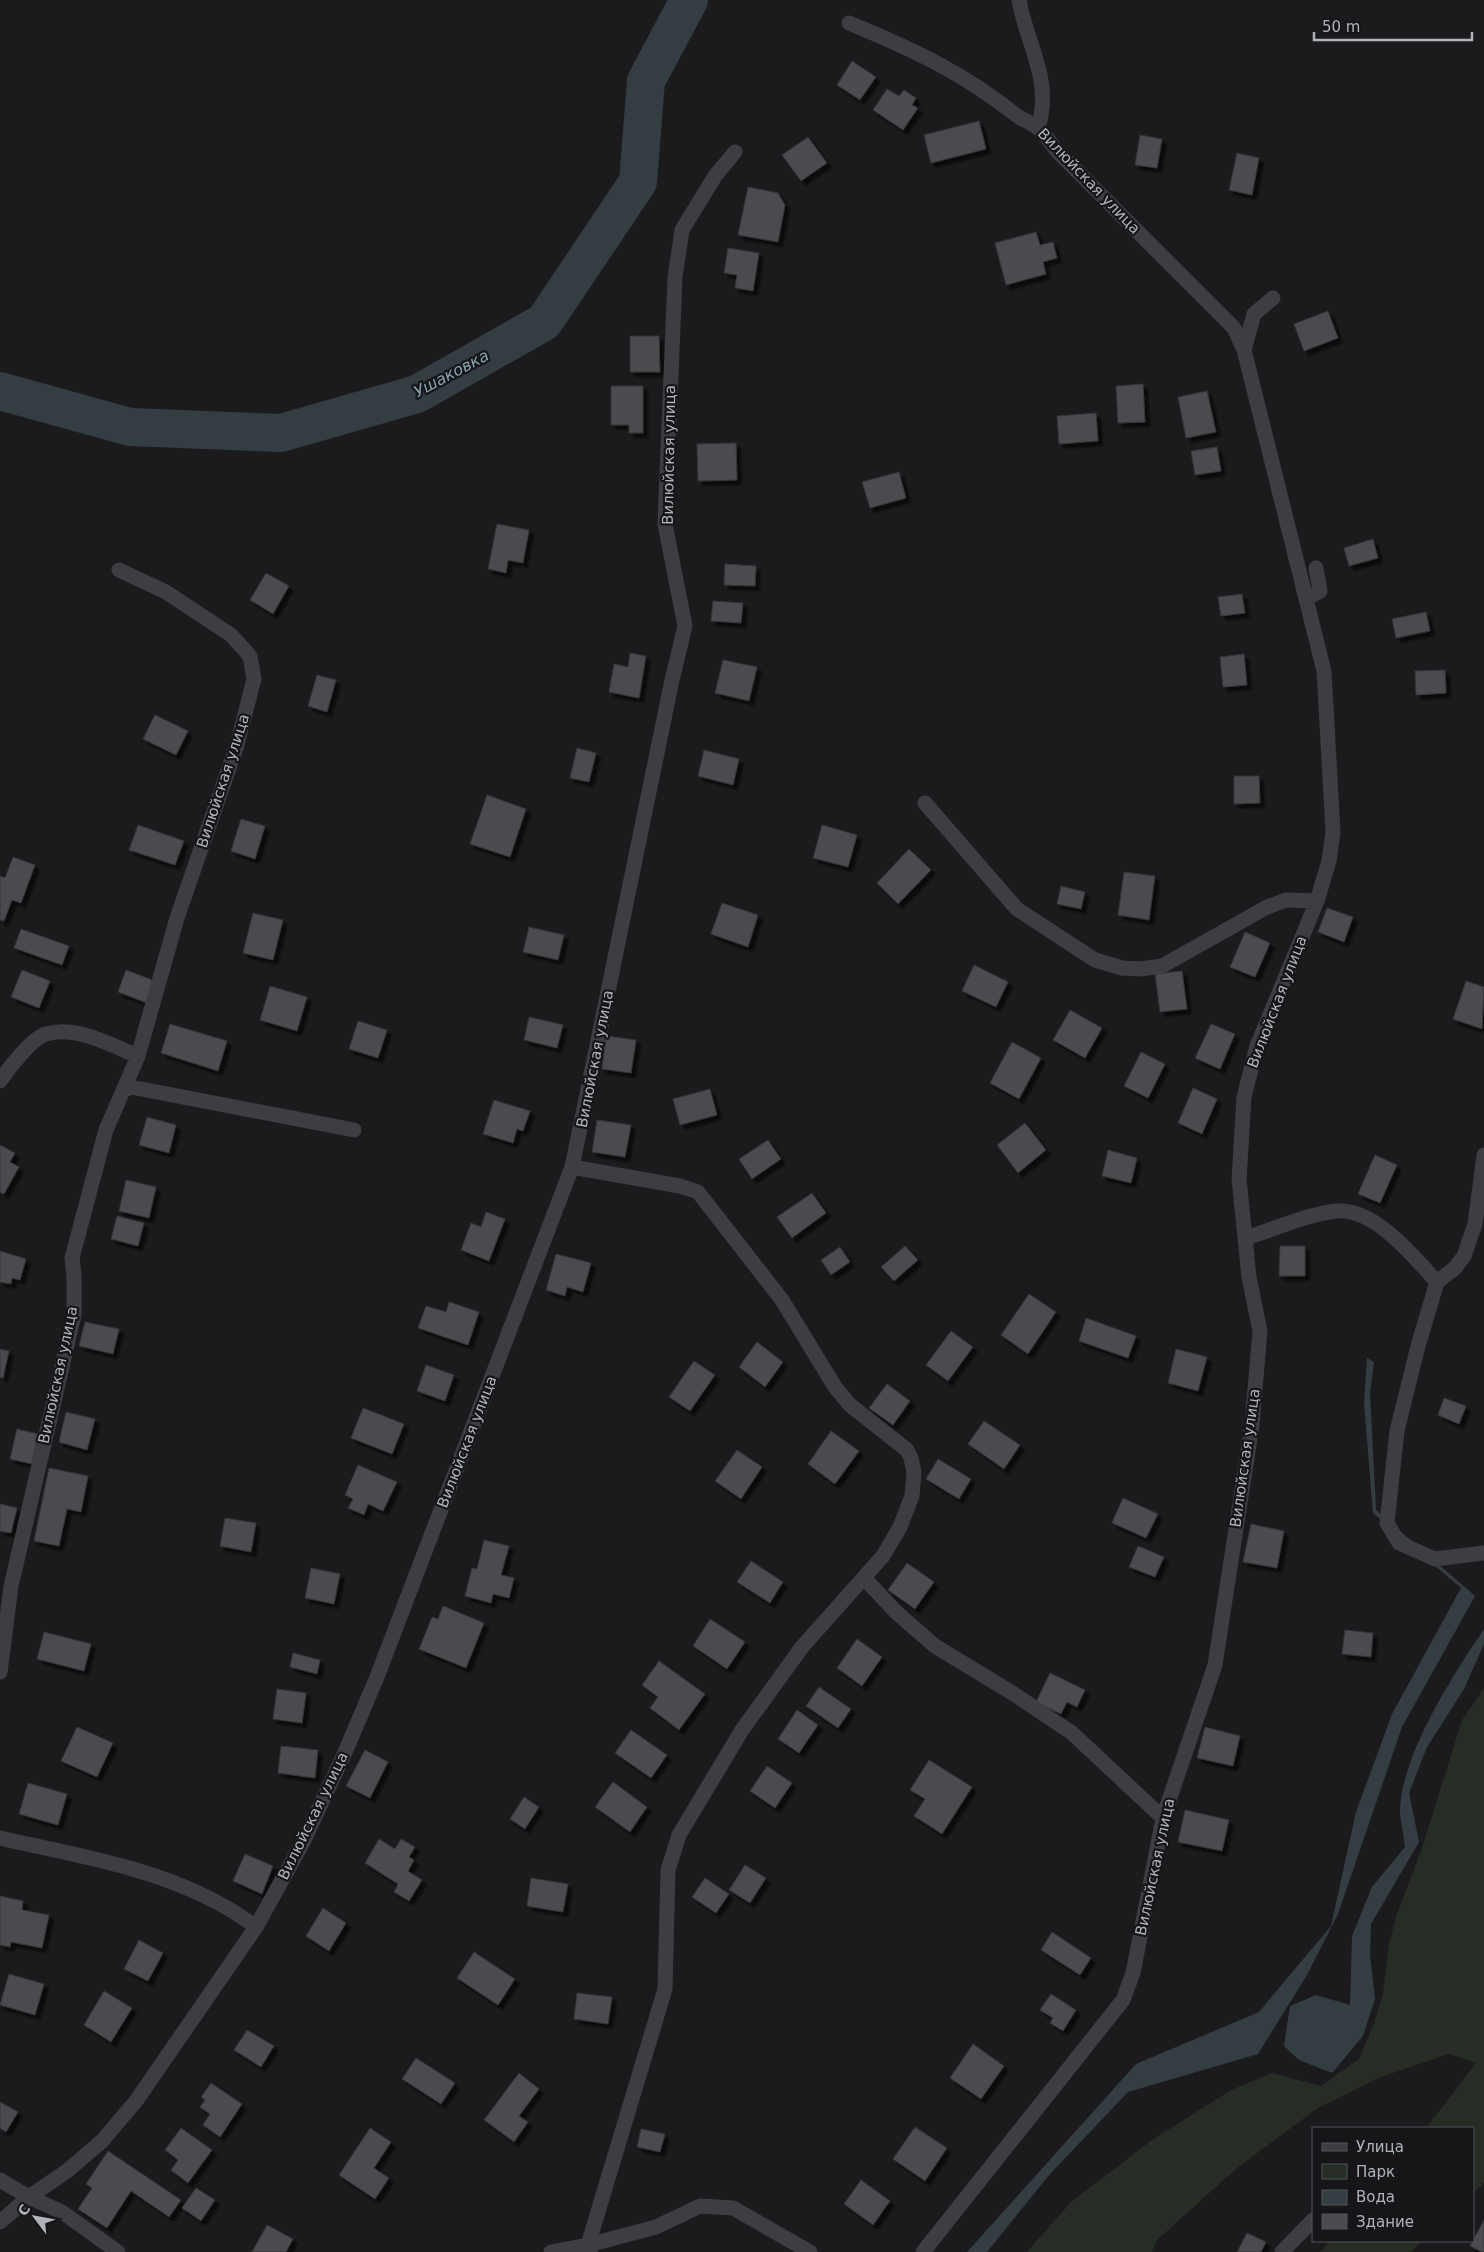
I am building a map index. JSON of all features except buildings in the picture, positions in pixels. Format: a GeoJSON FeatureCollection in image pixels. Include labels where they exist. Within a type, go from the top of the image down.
{"type":"FeatureCollection","features":[{"type":"Feature","properties":{"kind":"street"},"geometry":{"type":"LineString","coordinates":[[1019,0],[1023,23],[1044,88],[1043,112],[1038,128]]}},
{"type":"Feature","properties":{"kind":"street","name":"Вилюйская улица"},"geometry":{"type":"LineString","coordinates":[[848,23],[913,50],[957,73],[984,89],[1019,118],[1038,128],[1099,193],[1234,328],[1244,350],[1324,671],[1333,832],[1329,862],[1317,901],[1257,1046],[1248,1075],[1244,1097],[1239,1179],[1249,1278],[1260,1331],[1252,1425],[1215,1665],[1163,1818],[1133,1973],[1123,2000],[923,2252]]}},
{"type":"Feature","properties":{"kind":"street","name":"Вилюйская улица"},"geometry":{"type":"LineString","coordinates":[[0,2222],[29,2197],[67,2172],[102,2141],[136,2102],[256,1927],[303,1842],[377,1678],[572,1167],[672,680],[685,626],[666,524],[675,277],[682,230],[715,176],[735,152]]}},
{"type":"Feature","properties":{"kind":"street","name":"Вилюйская улица"},"geometry":{"type":"LineString","coordinates":[[1244,350],[1254,314],[1273,298]]}},
{"type":"Feature","properties":{"kind":"street"},"geometry":{"type":"LineString","coordinates":[[1306,599],[1320,591],[1316,568]]}},
{"type":"Feature","properties":{"kind":"street","name":"Вилюйская улица"},"geometry":{"type":"LineString","coordinates":[[0,1672],[10,1586],[74,1315],[72,1258],[77,1234],[106,1130],[138,1056],[177,918],[237,745],[254,679],[250,656],[231,635],[166,592],[119,570]]}},
{"type":"Feature","properties":{"kind":"street"},"geometry":{"type":"LineString","coordinates":[[925,803],[1017,909],[1096,960],[1122,968],[1140,969],[1162,966],[1267,907],[1286,900],[1317,901]]}},
{"type":"Feature","properties":{"kind":"street"},"geometry":{"type":"LineString","coordinates":[[0,1081],[24,1051],[45,1034],[80,1033],[138,1056]]}},
{"type":"Feature","properties":{"kind":"street"},"geometry":{"type":"LineString","coordinates":[[124,1090],[131,1087],[354,1130]]}},
{"type":"Feature","properties":{"kind":"street"},"geometry":{"type":"LineString","coordinates":[[1484,1155],[1475,1224],[1464,1256],[1455,1268],[1437,1282],[1418,1346],[1397,1431],[1387,1523],[1400,1543],[1435,1559],[1484,1553]]}},
{"type":"Feature","properties":{"kind":"street"},"geometry":{"type":"LineString","coordinates":[[572,1167],[680,1186],[698,1192],[782,1300],[835,1387],[850,1405],[907,1450],[914,1472],[912,1496],[900,1527],[883,1556],[802,1647],[742,1730],[679,1835],[668,1870],[664,1989],[589,2249]]}},
{"type":"Feature","properties":{"kind":"street"},"geometry":{"type":"LineString","coordinates":[[1246,1238],[1321,1214],[1338,1211],[1351,1212],[1370,1220],[1399,1242],[1437,1282]]}},
{"type":"Feature","properties":{"kind":"street"},"geometry":{"type":"LineString","coordinates":[[864,1578],[897,1613],[935,1646],[1014,1694],[1072,1733],[1163,1818]]}},
{"type":"Feature","properties":{"kind":"street"},"geometry":{"type":"LineString","coordinates":[[0,1838],[116,1864],[162,1878],[220,1903],[256,1927]]}},
{"type":"Feature","properties":{"kind":"street"},"geometry":{"type":"LineString","coordinates":[[0,2180],[29,2197],[62,2212],[118,2252]]}},
{"type":"Feature","properties":{"kind":"street"},"geometry":{"type":"LineString","coordinates":[[551,2252],[589,2249],[656,2227],[700,2206],[733,2208],[810,2252]]}},
{"type":"Feature","properties":{"kind":"street"},"geometry":{"type":"LineString","coordinates":[[1282,2252],[1312,2221]]}},
{"type":"Feature","properties":{"kind":"green space"},"geometry":{"type":"Polygon","coordinates":[[[1484,1688],[1484,2183],[1474,2192],[1474,2127],[1427,2127],[1476,2063],[1449,2054],[1381,2077],[1318,2108],[1237,2168],[1157,2240],[1152,2252],[1027,2252],[1072,2201],[1152,2140],[1231,2090],[1272,2073],[1321,2086],[1359,2059],[1373,2026],[1383,1993],[1389,1943],[1397,1914],[1422,1848],[1462,1720],[1484,1688]]]}},
{"type":"Feature","properties":{"kind":"green space"},"geometry":{"type":"Polygon","coordinates":[[[1329,2242],[1421,2242],[1411,2252],[1320,2252],[1329,2242]]]}},
{"type":"Feature","properties":{"kind":"water"},"geometry":{"type":"Polygon","coordinates":[[[1367,1358],[1374,1362],[1370,1393],[1376,1510],[1475,1596],[1402,1727],[1338,1914],[1307,1975],[1258,2054],[1128,2092],[1050,2174],[987,2252],[967,2252],[1136,2064],[1259,2012],[1331,1926],[1356,1812],[1392,1714],[1461,1588],[1373,1513],[1364,1403],[1367,1358]]]}},
{"type":"Feature","properties":{"kind":"water"},"geometry":{"type":"Polygon","coordinates":[[[1484,1629],[1484,1644],[1464,1689],[1427,1747],[1409,1793],[1419,1842],[1371,1924],[1370,1955],[1375,1999],[1363,2036],[1332,2073],[1299,2060],[1284,2046],[1290,2006],[1316,1995],[1350,2005],[1352,1936],[1372,1887],[1405,1847],[1400,1813],[1402,1791],[1408,1768],[1430,1717],[1484,1629]]]}},
{"type":"Feature","properties":{"kind":"waterway","name":"Ушаковка"},"geometry":{"type":"LineString","coordinates":[[0,391],[130,427],[281,433],[417,394],[544,322],[638,182],[646,81],[689,0]]}}]}
